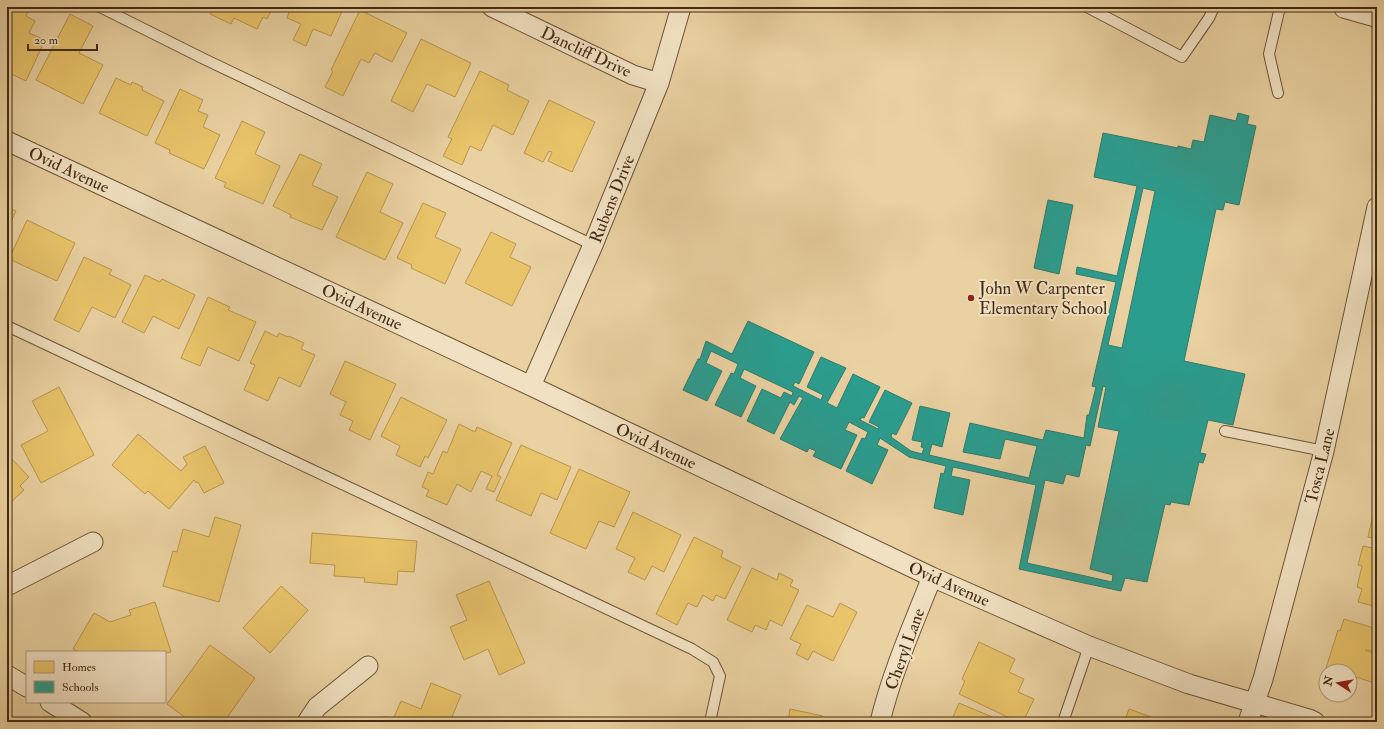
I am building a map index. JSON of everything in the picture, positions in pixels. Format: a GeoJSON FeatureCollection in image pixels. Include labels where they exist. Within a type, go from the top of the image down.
{"type":"FeatureCollection","features":[{"type":"Feature","properties":{"kind":"street","name":"Dancliff Drive"},"geometry":{"type":"LineString","coordinates":[[492,7],[633,75],[659,83]]}},
{"type":"Feature","properties":{"kind":"street","name":"Rubens Drive"},"geometry":{"type":"LineString","coordinates":[[531,386],[593,245],[659,83],[681,7]]}},
{"type":"Feature","properties":{"kind":"street"},"geometry":{"type":"LineString","coordinates":[[1345,7],[1377,16]]}},
{"type":"Feature","properties":{"kind":"street","name":"Ovid Avenue"},"geometry":{"type":"LineString","coordinates":[[7,142],[531,386],[932,577],[1089,646],[1189,684],[1255,702],[1315,722]]}},
{"type":"Feature","properties":{"kind":"street","name":"Tosca Lane"},"geometry":{"type":"LineString","coordinates":[[1248,722],[1263,679],[1324,451],[1377,207]]}},
{"type":"Feature","properties":{"kind":"street"},"geometry":{"type":"LineString","coordinates":[[7,586],[93,542]]}},
{"type":"Feature","properties":{"kind":"street","name":"Cheryl Lane"},"geometry":{"type":"LineString","coordinates":[[880,722],[893,676],[932,577]]}},
{"type":"Feature","properties":{"kind":"street"},"geometry":{"type":"LineString","coordinates":[[307,722],[316,707],[368,666]]}},
{"type":"Feature","properties":{"kind":"street"},"geometry":{"type":"LineString","coordinates":[[7,675],[26,686]]}},
{"type":"Feature","properties":{"kind":"street"},"geometry":{"type":"LineString","coordinates":[[52,703],[82,722]]}},
{"type":"Feature","properties":{"kind":"lane"},"geometry":{"type":"LineString","coordinates":[[100,7],[202,58],[593,245]]}},
{"type":"Feature","properties":{"kind":"lane"},"geometry":{"type":"LineString","coordinates":[[1087,7],[1182,57],[1209,18],[1214,7]]}},
{"type":"Feature","properties":{"kind":"lane"},"geometry":{"type":"LineString","coordinates":[[1278,93],[1269,54],[1280,7]]}},
{"type":"Feature","properties":{"kind":"lane"},"geometry":{"type":"LineString","coordinates":[[7,326],[692,649],[713,662],[720,676],[710,722]]}},
{"type":"Feature","properties":{"kind":"lane"},"geometry":{"type":"LineString","coordinates":[[1225,431],[1324,451]]}},
{"type":"Feature","properties":{"kind":"lane"},"geometry":{"type":"LineString","coordinates":[[1063,722],[1089,646]]}},
{"type":"Feature","properties":{"kind":"building: Homes"},"geometry":{"type":"Polygon","coordinates":[[[7,7],[30,7],[26,16],[35,21],[29,33],[45,40],[26,81],[7,72],[7,7]]]}},
{"type":"Feature","properties":{"kind":"building: Homes"},"geometry":{"type":"Polygon","coordinates":[[[214,7],[273,7],[267,19],[263,17],[257,29],[234,18],[231,24],[210,14],[214,7]]]}},
{"type":"Feature","properties":{"kind":"building: Homes"},"geometry":{"type":"Polygon","coordinates":[[[291,7],[344,7],[331,36],[313,29],[306,46],[293,40],[301,24],[287,18],[291,7]]]}},
{"type":"Feature","properties":{"kind":"building: Homes"},"geometry":{"type":"Polygon","coordinates":[[[360,10],[407,33],[392,62],[375,53],[369,63],[361,59],[343,96],[325,87],[333,71],[331,70],[360,10]]]}},
{"type":"Feature","properties":{"kind":"building: Homes"},"geometry":{"type":"Polygon","coordinates":[[[70,14],[93,26],[79,53],[103,65],[83,104],[36,80],[70,14]]]}},
{"type":"Feature","properties":{"kind":"building: Homes"},"geometry":{"type":"Polygon","coordinates":[[[421,39],[471,63],[455,97],[427,84],[413,112],[391,101],[421,39]]]}},
{"type":"Feature","properties":{"kind":"building: Homes"},"geometry":{"type":"Polygon","coordinates":[[[480,71],[509,85],[507,90],[529,101],[513,135],[493,125],[481,151],[470,146],[462,165],[443,156],[452,139],[448,137],[480,71]]]}},
{"type":"Feature","properties":{"kind":"building: Homes"},"geometry":{"type":"Polygon","coordinates":[[[116,78],[131,85],[132,82],[143,87],[142,90],[164,101],[147,136],[99,113],[116,78]]]}},
{"type":"Feature","properties":{"kind":"building: Homes"},"geometry":{"type":"Polygon","coordinates":[[[180,89],[203,100],[198,111],[208,115],[203,127],[220,135],[204,169],[169,153],[170,150],[155,143],[180,89]]]}},
{"type":"Feature","properties":{"kind":"building: Homes"},"geometry":{"type":"Polygon","coordinates":[[[549,100],[595,122],[572,172],[548,161],[552,152],[549,151],[543,162],[524,153],[549,100]]]}},
{"type":"Feature","properties":{"kind":"building: Homes"},"geometry":{"type":"Polygon","coordinates":[[[242,121],[265,132],[255,154],[280,166],[263,204],[224,187],[226,183],[215,178],[242,121]]]}},
{"type":"Feature","properties":{"kind":"building: Homes"},"geometry":{"type":"Polygon","coordinates":[[[300,154],[322,164],[312,185],[338,197],[322,230],[290,217],[291,215],[273,206],[300,154]]]}},
{"type":"Feature","properties":{"kind":"building: Homes"},"geometry":{"type":"Polygon","coordinates":[[[367,172],[393,184],[380,212],[403,223],[385,260],[336,237],[367,172]]]}},
{"type":"Feature","properties":{"kind":"building: Homes"},"geometry":{"type":"Polygon","coordinates":[[[423,203],[446,213],[435,237],[461,249],[445,284],[411,268],[412,265],[397,258],[423,203]]]}},
{"type":"Feature","properties":{"kind":"building: Homes"},"geometry":{"type":"Polygon","coordinates":[[[7,207],[16,211],[7,230],[7,207]]]}},
{"type":"Feature","properties":{"kind":"building: Homes"},"geometry":{"type":"Polygon","coordinates":[[[27,220],[75,243],[57,281],[9,259],[27,220]]]}},
{"type":"Feature","properties":{"kind":"building: Homes"},"geometry":{"type":"Polygon","coordinates":[[[491,232],[516,244],[510,257],[531,267],[512,306],[465,283],[491,232]]]}},
{"type":"Feature","properties":{"kind":"building: Homes"},"geometry":{"type":"Polygon","coordinates":[[[84,257],[112,270],[109,274],[131,285],[115,318],[92,307],[79,332],[54,320],[84,257]]]}},
{"type":"Feature","properties":{"kind":"building: Homes"},"geometry":{"type":"Polygon","coordinates":[[[145,275],[160,282],[162,279],[195,295],[179,329],[153,316],[144,333],[122,322],[145,275]]]}},
{"type":"Feature","properties":{"kind":"building: Homes"},"geometry":{"type":"Polygon","coordinates":[[[208,297],[230,307],[228,310],[256,322],[239,361],[208,347],[200,366],[181,358],[208,297]]]}},
{"type":"Feature","properties":{"kind":"building: Homes"},"geometry":{"type":"Polygon","coordinates":[[[265,331],[277,337],[279,333],[288,337],[289,336],[304,343],[301,349],[315,355],[300,387],[279,377],[268,401],[244,390],[255,365],[250,363],[265,331]]]}},
{"type":"Feature","properties":{"kind":"building: Homes"},"geometry":{"type":"Polygon","coordinates":[[[345,361],[396,384],[370,440],[349,430],[353,421],[340,415],[346,402],[330,394],[345,361]]]}},
{"type":"Feature","properties":{"kind":"building: Homes"},"geometry":{"type":"Polygon","coordinates":[[[59,387],[94,455],[41,483],[21,445],[48,431],[32,401],[59,387]]]}},
{"type":"Feature","properties":{"kind":"building: Homes"},"geometry":{"type":"Polygon","coordinates":[[[401,397],[447,420],[428,458],[425,456],[420,467],[396,455],[400,446],[381,436],[401,397]]]}},
{"type":"Feature","properties":{"kind":"building: Homes"},"geometry":{"type":"Polygon","coordinates":[[[459,424],[475,432],[477,427],[512,443],[497,475],[501,477],[494,492],[486,489],[492,476],[481,471],[471,492],[457,484],[447,505],[426,496],[429,490],[422,487],[428,472],[433,474],[443,451],[447,453],[459,424]]]}},
{"type":"Feature","properties":{"kind":"building: Homes"},"geometry":{"type":"Polygon","coordinates":[[[138,434],[181,471],[187,464],[183,457],[205,446],[224,483],[204,493],[198,482],[196,483],[194,480],[169,509],[148,491],[145,494],[112,465],[138,434]]]}},
{"type":"Feature","properties":{"kind":"building: Homes"},"geometry":{"type":"Polygon","coordinates":[[[521,445],[571,467],[557,500],[541,493],[531,516],[496,500],[521,445]]]}},
{"type":"Feature","properties":{"kind":"building: Homes"},"geometry":{"type":"Polygon","coordinates":[[[7,454],[29,477],[20,486],[24,490],[7,506],[7,454]]]}},
{"type":"Feature","properties":{"kind":"building: Homes"},"geometry":{"type":"Polygon","coordinates":[[[579,469],[630,492],[614,527],[599,521],[586,549],[550,533],[579,469]]]}},
{"type":"Feature","properties":{"kind":"building: Homes"},"geometry":{"type":"Polygon","coordinates":[[[1377,497],[1377,539],[1368,537],[1377,497]]]}},
{"type":"Feature","properties":{"kind":"building: Homes"},"geometry":{"type":"Polygon","coordinates":[[[633,512],[681,535],[664,572],[652,566],[645,580],[628,572],[635,558],[616,549],[633,512]]]}},
{"type":"Feature","properties":{"kind":"building: Homes"},"geometry":{"type":"Polygon","coordinates":[[[215,517],[241,525],[219,602],[163,586],[173,551],[177,552],[183,529],[209,537],[215,517]]]}},
{"type":"Feature","properties":{"kind":"building: Homes"},"geometry":{"type":"Polygon","coordinates":[[[312,533],[417,541],[414,572],[398,571],[397,585],[364,582],[365,578],[334,576],[335,565],[310,563],[312,533]]]}},
{"type":"Feature","properties":{"kind":"building: Homes"},"geometry":{"type":"Polygon","coordinates":[[[694,537],[723,551],[721,557],[741,567],[725,599],[716,595],[713,601],[703,595],[697,607],[688,603],[677,625],[656,614],[694,537]]]}},
{"type":"Feature","properties":{"kind":"building: Homes"},"geometry":{"type":"Polygon","coordinates":[[[1363,546],[1377,549],[1377,607],[1358,602],[1362,589],[1357,587],[1362,566],[1358,565],[1363,546]]]}},
{"type":"Feature","properties":{"kind":"building: Homes"},"geometry":{"type":"Polygon","coordinates":[[[752,568],[777,580],[779,573],[793,580],[790,586],[799,590],[782,626],[770,620],[766,630],[755,625],[752,632],[727,620],[752,568]]]}},
{"type":"Feature","properties":{"kind":"building: Homes"},"geometry":{"type":"Polygon","coordinates":[[[489,581],[525,663],[499,675],[488,649],[464,660],[450,627],[467,620],[456,595],[489,581]]]}},
{"type":"Feature","properties":{"kind":"building: Homes"},"geometry":{"type":"Polygon","coordinates":[[[281,586],[308,610],[270,653],[243,628],[281,586]]]}},
{"type":"Feature","properties":{"kind":"building: Homes"},"geometry":{"type":"Polygon","coordinates":[[[155,602],[171,652],[77,651],[73,649],[94,613],[110,622],[131,615],[129,610],[155,602]]]}},
{"type":"Feature","properties":{"kind":"building: Homes"},"geometry":{"type":"Polygon","coordinates":[[[840,603],[857,612],[833,661],[813,651],[808,660],[796,654],[801,644],[790,639],[807,605],[833,617],[840,603]]]}},
{"type":"Feature","properties":{"kind":"building: Homes"},"geometry":{"type":"Polygon","coordinates":[[[1344,619],[1377,629],[1377,653],[1366,649],[1366,651],[1377,654],[1377,684],[1358,678],[1358,663],[1328,663],[1338,630],[1340,631],[1344,619]]]}},
{"type":"Feature","properties":{"kind":"building: Homes"},"geometry":{"type":"Polygon","coordinates":[[[979,642],[1015,659],[1009,672],[1024,679],[1018,692],[1034,699],[1023,722],[1018,722],[959,694],[965,681],[962,679],[979,642]]]}},
{"type":"Feature","properties":{"kind":"building: Homes"},"geometry":{"type":"Polygon","coordinates":[[[210,645],[255,678],[224,722],[202,722],[194,717],[191,722],[167,704],[210,645]]]}},
{"type":"Feature","properties":{"kind":"building: Homes"},"geometry":{"type":"Polygon","coordinates":[[[431,683],[461,695],[450,722],[392,722],[401,701],[421,709],[431,683]]]}},
{"type":"Feature","properties":{"kind":"building: Homes"},"geometry":{"type":"Polygon","coordinates":[[[959,703],[1004,722],[951,722],[959,703]]]}},
{"type":"Feature","properties":{"kind":"building: Homes"},"geometry":{"type":"Polygon","coordinates":[[[790,709],[823,716],[822,722],[788,722],[790,709]]]}},
{"type":"Feature","properties":{"kind":"building: Homes"},"geometry":{"type":"Polygon","coordinates":[[[1129,709],[1165,722],[1124,722],[1129,709]]]}},
{"type":"Feature","properties":{"kind":"building: Homes"},"geometry":{"type":"Polygon","coordinates":[[[387,717],[387,722],[346,722],[346,719],[387,717]]]}},
{"type":"Feature","properties":{"kind":"building: Homes"},"geometry":{"type":"Polygon","coordinates":[[[943,718],[951,722],[941,722],[943,718]]]}},
{"type":"Feature","properties":{"kind":"building: Schools"},"geometry":{"type":"Polygon","coordinates":[[[1238,113],[1249,116],[1247,124],[1256,126],[1239,205],[1225,202],[1223,210],[1216,209],[1184,361],[1245,374],[1233,425],[1208,420],[1200,453],[1206,454],[1203,463],[1199,462],[1189,505],[1171,502],[1170,505],[1165,504],[1147,582],[1125,578],[1121,591],[1019,569],[1036,485],[953,467],[951,476],[970,480],[963,515],[934,508],[941,473],[944,474],[946,466],[909,457],[880,438],[877,445],[888,450],[872,484],[846,471],[862,438],[865,439],[868,432],[849,422],[845,430],[857,435],[841,469],[813,456],[816,451],[809,448],[807,452],[780,439],[803,398],[799,396],[794,405],[790,402],[774,434],[747,421],[762,389],[781,398],[784,392],[792,396],[793,392],[744,369],[740,378],[756,386],[741,417],[715,405],[731,373],[734,374],[738,364],[711,351],[706,363],[722,371],[707,401],[683,390],[698,359],[700,359],[706,341],[732,354],[748,321],[814,352],[799,384],[795,382],[793,386],[821,400],[823,395],[807,387],[821,357],[846,368],[827,403],[837,408],[853,374],[880,387],[864,418],[862,417],[860,420],[878,429],[879,427],[869,422],[885,390],[912,403],[896,435],[892,433],[891,437],[911,451],[922,454],[924,448],[921,447],[922,442],[912,440],[920,406],[950,413],[942,447],[932,444],[929,455],[1029,478],[1037,446],[1005,439],[1000,459],[963,452],[970,423],[1043,440],[1046,430],[1084,438],[1087,415],[1089,415],[1096,387],[1092,386],[1116,282],[1076,274],[1077,267],[1117,276],[1137,186],[1094,177],[1103,133],[1178,148],[1178,146],[1191,149],[1193,140],[1204,142],[1210,115],[1236,121],[1238,113]],[[1143,188],[1108,345],[1122,348],[1155,191],[1143,188]],[[1103,386],[1090,446],[1086,445],[1079,477],[1066,474],[1063,484],[1045,480],[1027,563],[1112,582],[1113,575],[1090,569],[1119,431],[1098,427],[1106,387],[1103,386]]]}},
{"type":"Feature","properties":{"kind":"building: Schools"},"geometry":{"type":"Polygon","coordinates":[[[1048,200],[1073,205],[1059,274],[1034,268],[1048,200]]]}},
{"type":"Feature","properties":{"kind":"place","name":"John W Carpenter Elementary School"},"geometry":{"type":"Point","coordinates":[971,298]}}]}
